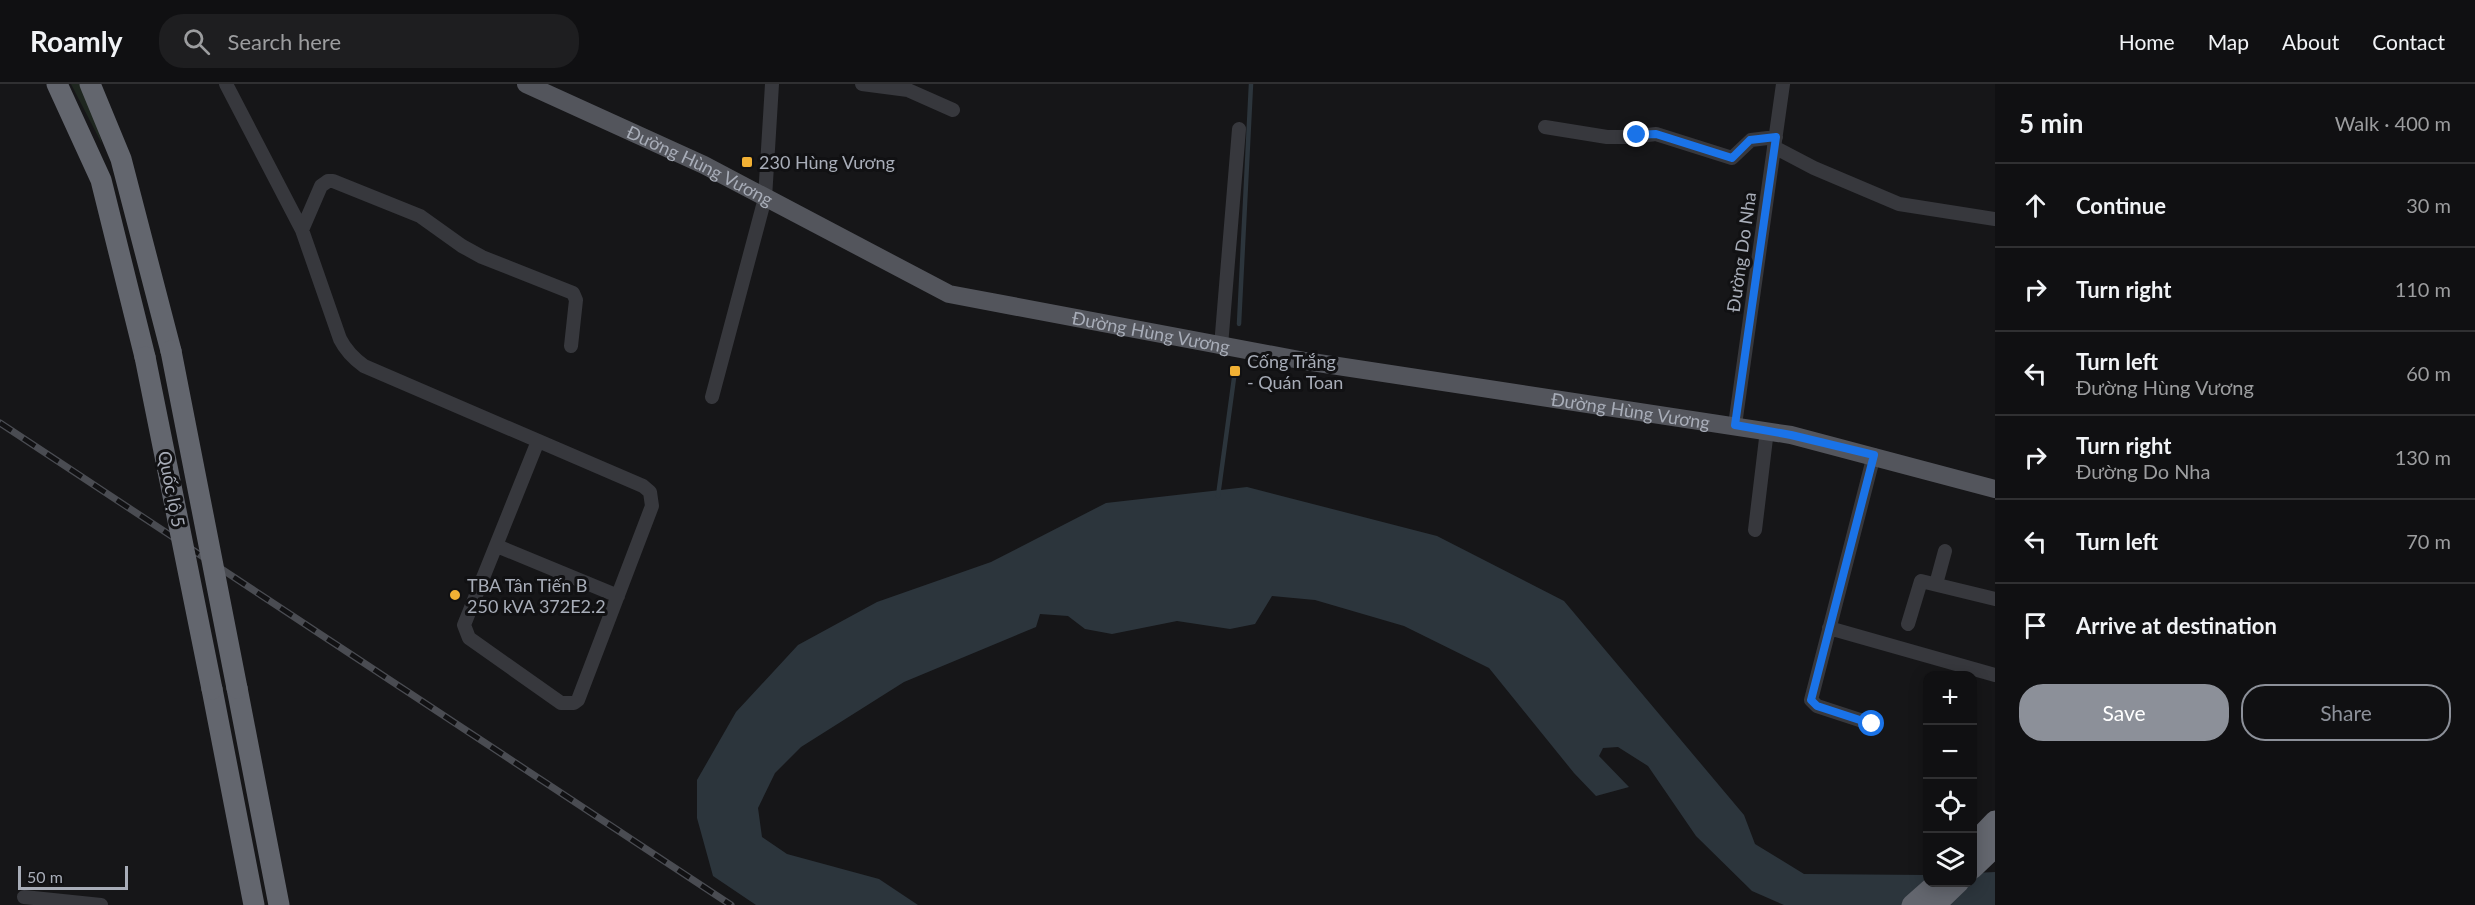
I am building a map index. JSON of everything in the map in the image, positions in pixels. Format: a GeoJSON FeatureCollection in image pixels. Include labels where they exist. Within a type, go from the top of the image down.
{"type":"FeatureCollection","features":[{"type":"Feature","properties":{"kind":"highway","name":"Quốc lộ 5"},"geometry":{"type":"LineString","coordinates":[[57,84],[101,180],[145,357],[254,905]]}},
{"type":"Feature","properties":{"kind":"highway","name":"Quốc lộ 5"},"geometry":{"type":"LineString","coordinates":[[90,84],[121,159],[171,351],[279,905]]}},
{"type":"Feature","properties":{"kind":"highway"},"geometry":{"type":"LineString","coordinates":[[1977,840],[1995,820]]}},
{"type":"Feature","properties":{"kind":"highway"},"geometry":{"type":"LineString","coordinates":[[1977,864],[1995,846]]}},
{"type":"Feature","properties":{"kind":"highway"},"geometry":{"type":"LineString","coordinates":[[1912,905],[1932,887]]}},
{"type":"Feature","properties":{"kind":"highway"},"geometry":{"type":"LineString","coordinates":[[1935,905],[1954,887]]}},
{"type":"Feature","properties":{"kind":"main road","name":"Đường Hùng Vương"},"geometry":{"type":"LineString","coordinates":[[526,84],[704,165],[949,294],[1316,363],[1767,430],[1874,455],[1995,489]]}},
{"type":"Feature","properties":{"kind":"street"},"geometry":{"type":"LineString","coordinates":[[226,84],[302,230],[340,339],[347,352],[355,360],[364,366],[643,486],[650,492],[652,506],[578,700],[574,703],[561,703],[469,638],[466,632],[466,618],[538,441]]}},
{"type":"Feature","properties":{"kind":"street"},"geometry":{"type":"LineString","coordinates":[[712,397],[765,198],[772,84]]}},
{"type":"Feature","properties":{"kind":"street"},"geometry":{"type":"LineString","coordinates":[[862,84],[908,90],[952,110]]}},
{"type":"Feature","properties":{"kind":"street","name":"Đường Do Nha"},"geometry":{"type":"LineString","coordinates":[[1735,425],[1783,84]]}},
{"type":"Feature","properties":{"kind":"street"},"geometry":{"type":"LineString","coordinates":[[1545,127],[1613,138],[1656,134],[1732,158],[1750,140],[1775,142],[1814,168],[1899,204],[1995,219]]}},
{"type":"Feature","properties":{"kind":"street"},"geometry":{"type":"LineString","coordinates":[[1221,346],[1239,129]]}},
{"type":"Feature","properties":{"kind":"street"},"geometry":{"type":"LineString","coordinates":[[302,230],[321,186],[328,181],[406,209],[482,257],[573,293],[576,300],[571,346]]}},
{"type":"Feature","properties":{"kind":"street"},"geometry":{"type":"LineString","coordinates":[[1755,530],[1767,430]]}},
{"type":"Feature","properties":{"kind":"street"},"geometry":{"type":"LineString","coordinates":[[1872,724],[1817,706],[1811,700],[1874,455]]}},
{"type":"Feature","properties":{"kind":"street"},"geometry":{"type":"LineString","coordinates":[[496,546],[618,596]]}},
{"type":"Feature","properties":{"kind":"street"},"geometry":{"type":"LineString","coordinates":[[1936,584],[1945,551]]}},
{"type":"Feature","properties":{"kind":"street"},"geometry":{"type":"LineString","coordinates":[[1908,624],[1921,581],[1995,599]]}},
{"type":"Feature","properties":{"kind":"street"},"geometry":{"type":"LineString","coordinates":[[1829,628],[1995,675]]}},
{"type":"Feature","properties":{"kind":"street"},"geometry":{"type":"LineString","coordinates":[[24,897],[101,905]]}},
{"type":"Feature","properties":{"kind":"shaded area"},"geometry":{"type":"Polygon","coordinates":[[[71,84],[80,84],[96,120],[102,144],[71,84]]]}},
{"type":"Feature","properties":{"kind":"shaded area"},"geometry":{"type":"Polygon","coordinates":[[[1247,487],[1437,536],[1564,601],[1744,815],[1755,844],[1804,874],[1923,875],[1923,887],[1977,887],[1977,873],[1995,872],[1995,905],[1784,905],[1752,891],[1696,836],[1648,766],[1618,747],[1603,748],[1599,756],[1629,787],[1596,796],[1574,773],[1489,668],[1404,626],[1315,600],[1272,596],[1255,624],[1230,629],[1177,621],[1112,634],[1085,629],[1068,616],[1040,614],[1036,627],[904,682],[801,747],[775,773],[758,808],[762,837],[787,854],[879,879],[918,905],[756,905],[713,876],[697,818],[697,780],[736,712],[798,645],[877,602],[991,562],[1106,503],[1247,487]]]}},
{"type":"Feature","properties":{"kind":"waterway"},"geometry":{"type":"LineString","coordinates":[[1239,324],[1251,84]]}},
{"type":"Feature","properties":{"kind":"waterway"},"geometry":{"type":"LineString","coordinates":[[1218,496],[1234,378]]}},
{"type":"Feature","properties":{"kind":"railway"},"geometry":{"type":"LineString","coordinates":[[0,423],[731,905]]}},
{"type":"Feature","properties":{"kind":"place","name":"230 Hùng Vương"},"geometry":{"type":"Point","coordinates":[747,162]}},
{"type":"Feature","properties":{"kind":"place","name":"Cống Trắng - Quán Toan"},"geometry":{"type":"Point","coordinates":[1235,371]}},
{"type":"Feature","properties":{"kind":"place","name":"TBA Tân Tiến B 250 kVA 372E2.2"},"geometry":{"type":"Point","coordinates":[455,595]}},
{"type":"Feature","properties":{"kind":"route"},"geometry":{"type":"LineString","coordinates":[[1637,135],[1656,134],[1732,158],[1750,140],[1776,137],[1735,425],[1791,435],[1874,455],[1811,694],[1813,704],[1817,706],[1872,724]]}}]}
